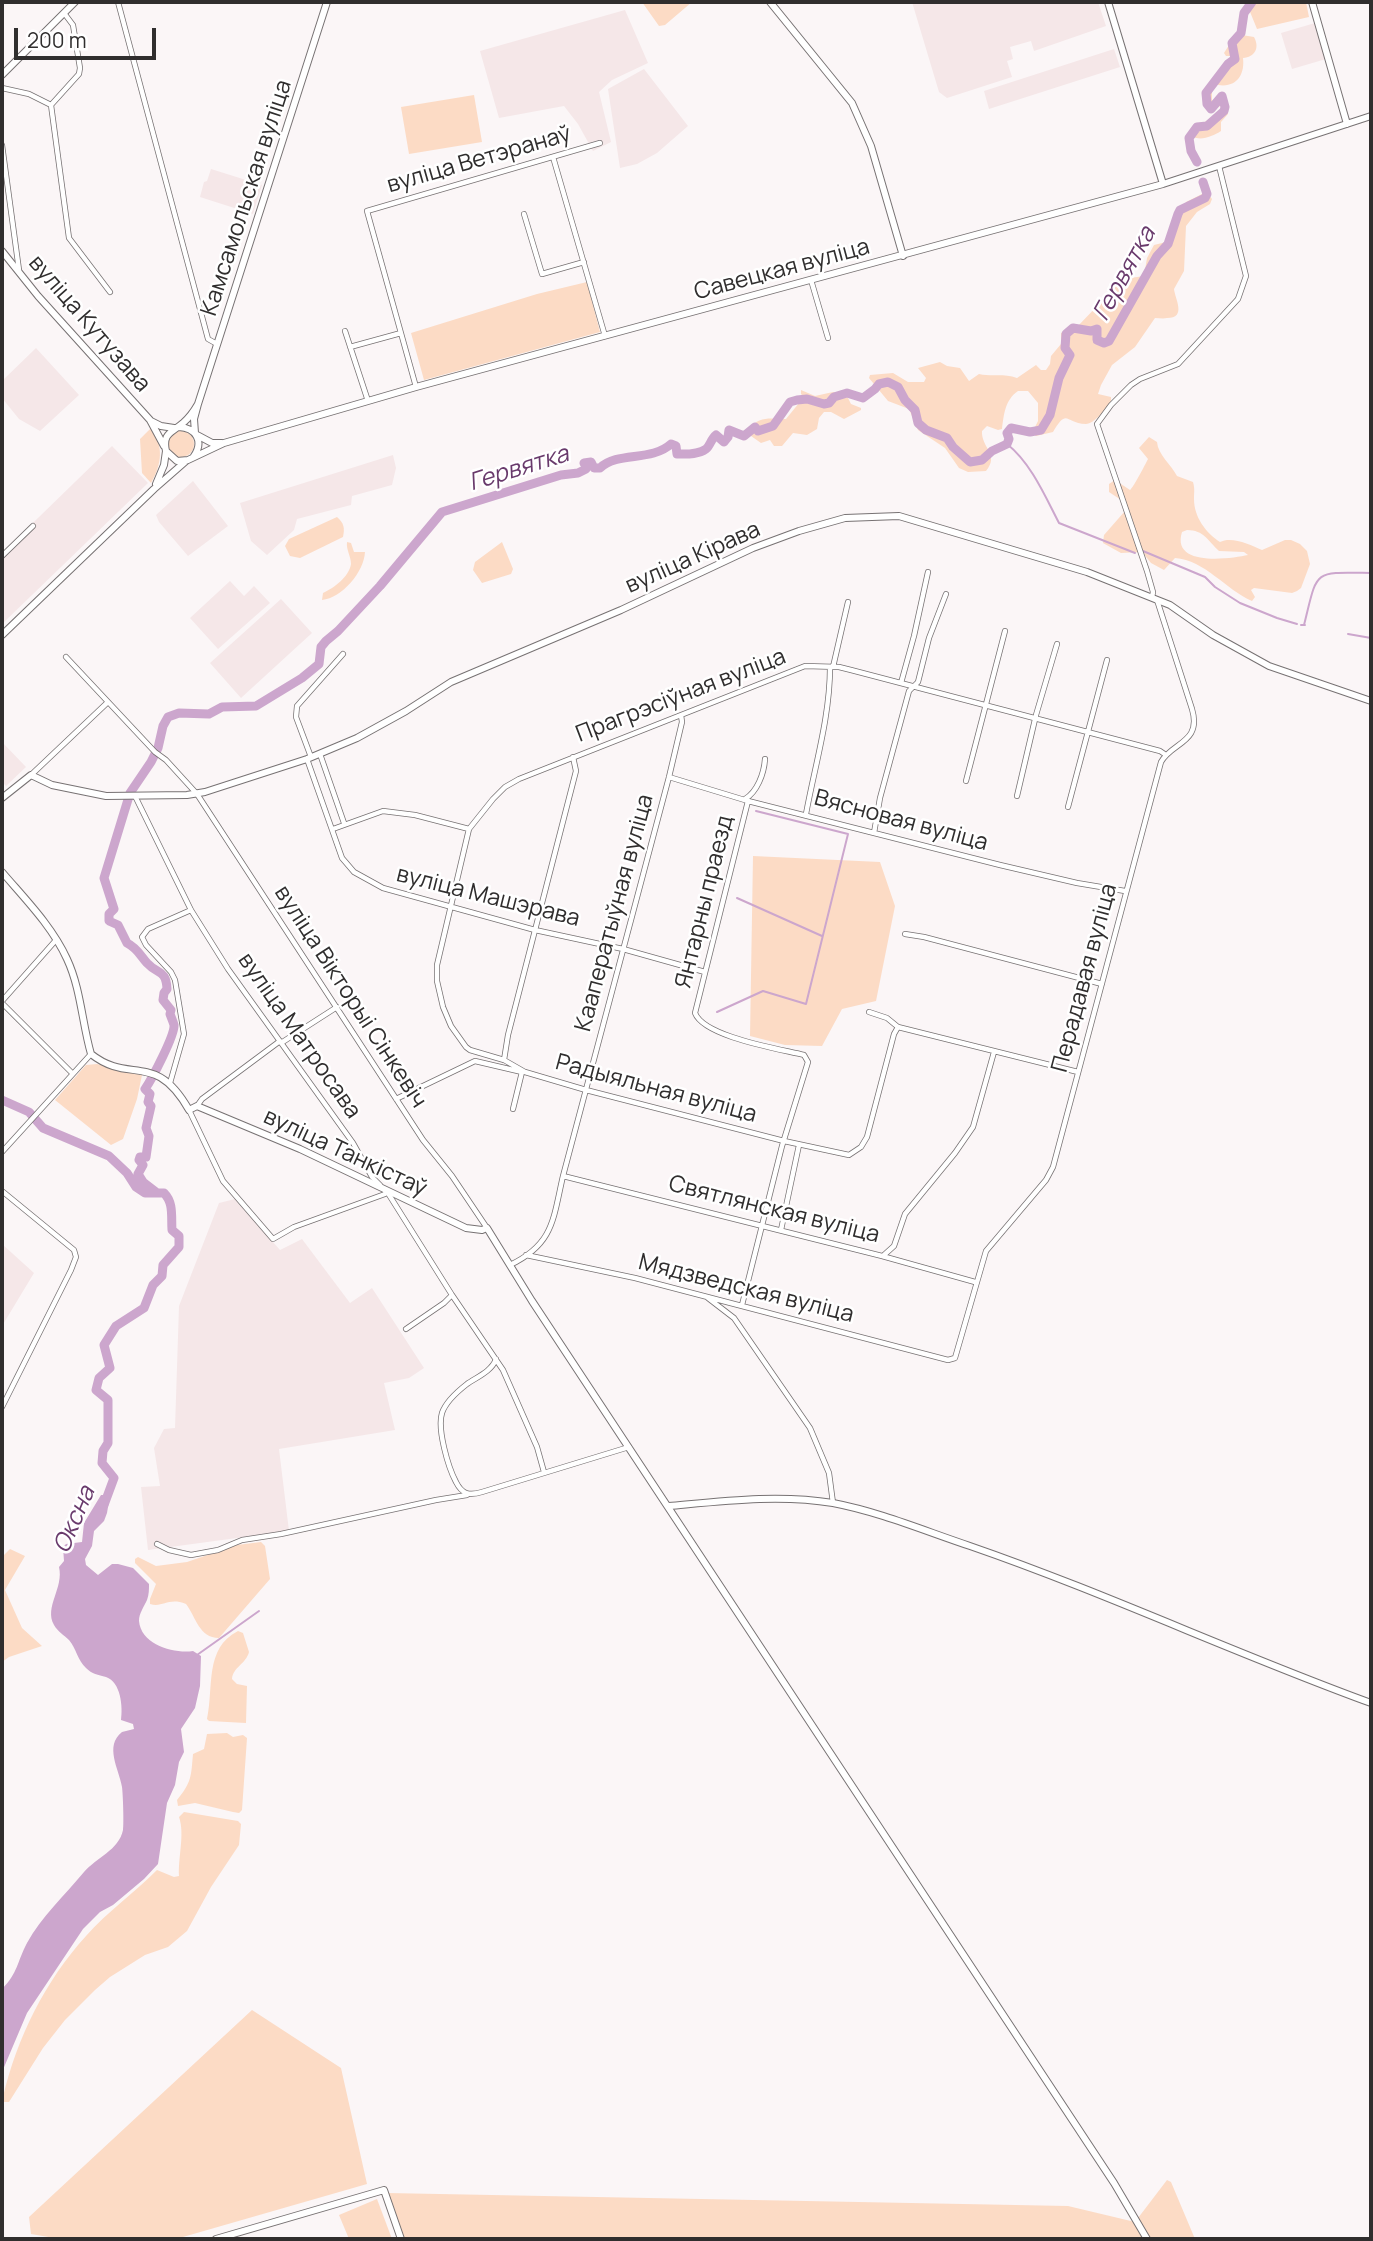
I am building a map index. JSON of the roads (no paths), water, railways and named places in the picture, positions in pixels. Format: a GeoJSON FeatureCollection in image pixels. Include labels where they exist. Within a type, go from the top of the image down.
{"type":"FeatureCollection","features":[{"type":"Feature","properties":{"kind":"street"},"geometry":{"type":"LineString","coordinates":[[2,75],[75,2]]}},
{"type":"Feature","properties":{"kind":"street"},"geometry":{"type":"LineString","coordinates":[[118,2],[208,339],[218,344]]}},
{"type":"Feature","properties":{"kind":"street","name":"Камсамольская вуліца"},"geometry":{"type":"LineString","coordinates":[[196,434],[194,419],[198,404],[327,2]]}},
{"type":"Feature","properties":{"kind":"street"},"geometry":{"type":"LineString","coordinates":[[770,2],[852,103],[872,146],[903,256]]}},
{"type":"Feature","properties":{"kind":"street"},"geometry":{"type":"LineString","coordinates":[[1108,2],[1163,184]]}},
{"type":"Feature","properties":{"kind":"street"},"geometry":{"type":"LineString","coordinates":[[1312,2],[1347,124]]}},
{"type":"Feature","properties":{"kind":"street"},"geometry":{"type":"LineString","coordinates":[[64,13],[73,25],[80,68],[79,74],[51,106],[69,238],[110,292]]}},
{"type":"Feature","properties":{"kind":"street"},"geometry":{"type":"LineString","coordinates":[[2,88],[29,94],[51,106]]}},
{"type":"Feature","properties":{"kind":"street","name":"Савецкая вуліца"},"geometry":{"type":"LineString","coordinates":[[2,635],[154,489],[191,458],[224,443],[416,387],[1163,184],[1371,116]]}},
{"type":"Feature","properties":{"kind":"street","name":"вуліца Ветэранаў"},"geometry":{"type":"LineString","coordinates":[[401,332],[367,211],[600,143]]}},
{"type":"Feature","properties":{"kind":"street"},"geometry":{"type":"LineString","coordinates":[[2,145],[19,270]]}},
{"type":"Feature","properties":{"kind":"street"},"geometry":{"type":"LineString","coordinates":[[553,157],[605,337]]}},
{"type":"Feature","properties":{"kind":"street","name":"Перадавая вуліца"},"geometry":{"type":"LineString","coordinates":[[955,1358],[983,1256],[1050,1173],[1161,762],[1182,744],[1192,730],[1195,718],[1097,424],[1131,385],[1178,364],[1238,299],[1246,276],[1219,166]]}},
{"type":"Feature","properties":{"kind":"street"},"geometry":{"type":"LineString","coordinates":[[524,214],[542,274],[584,262]]}},
{"type":"Feature","properties":{"kind":"street","name":"вуліца Кутузава"},"geometry":{"type":"LineString","coordinates":[[2,251],[38,296],[150,420],[165,449]]}},
{"type":"Feature","properties":{"kind":"street"},"geometry":{"type":"LineString","coordinates":[[811,279],[828,338]]}},
{"type":"Feature","properties":{"kind":"street"},"geometry":{"type":"LineString","coordinates":[[345,331],[368,401]]}},
{"type":"Feature","properties":{"kind":"street"},"geometry":{"type":"LineString","coordinates":[[350,347],[401,332],[416,387]]}},
{"type":"Feature","properties":{"kind":"street","name":"Камсамольская вуліца"},"geometry":{"type":"LineString","coordinates":[[177,427],[198,404]]}},
{"type":"Feature","properties":{"kind":"street","name":"вуліца Кутузава"},"geometry":{"type":"LineString","coordinates":[[150,420],[161,426],[177,427]]}},
{"type":"Feature","properties":{"kind":"street"},"geometry":{"type":"LineString","coordinates":[[196,434],[199,446],[191,458],[172,459],[165,449],[166,438],[177,427],[188,428],[212,443],[224,443]]}},
{"type":"Feature","properties":{"kind":"street","name":"Савецкая вуліца"},"geometry":{"type":"LineString","coordinates":[[154,489],[164,466],[165,449]]}},
{"type":"Feature","properties":{"kind":"street","name":"вуліца Кірава"},"geometry":{"type":"LineString","coordinates":[[31,775],[52,785],[106,796],[197,794],[320,754],[372,730],[451,682],[621,610],[753,548],[845,518],[900,516],[1061,563],[1177,609],[1213,635],[1269,666],[1371,701]]}},
{"type":"Feature","properties":{"kind":"street"},"geometry":{"type":"LineString","coordinates":[[2,556],[33,526]]}},
{"type":"Feature","properties":{"kind":"street"},"geometry":{"type":"LineString","coordinates":[[901,683],[928,572]]}},
{"type":"Feature","properties":{"kind":"street"},"geometry":{"type":"LineString","coordinates":[[874,833],[880,798],[909,691],[918,682],[928,642],[946,594]]}},
{"type":"Feature","properties":{"kind":"street"},"geometry":{"type":"LineString","coordinates":[[806,814],[828,714],[832,666],[848,603]]}},
{"type":"Feature","properties":{"kind":"street"},"geometry":{"type":"LineString","coordinates":[[966,780],[1005,631]]}},
{"type":"Feature","properties":{"kind":"street"},"geometry":{"type":"LineString","coordinates":[[914,638],[922,636],[928,642]]}},
{"type":"Feature","properties":{"kind":"street"},"geometry":{"type":"LineString","coordinates":[[1017,796],[1057,644]]}},
{"type":"Feature","properties":{"kind":"street","name":"вуліца Машэрава"},"geometry":{"type":"LineString","coordinates":[[343,654],[297,706],[296,717],[328,822],[333,829],[342,858],[354,873],[383,888],[535,930],[623,949],[705,972]]}},
{"type":"Feature","properties":{"kind":"street"},"geometry":{"type":"LineString","coordinates":[[2,798],[31,775],[108,702],[66,657]]}},
{"type":"Feature","properties":{"kind":"street"},"geometry":{"type":"LineString","coordinates":[[1069,807],[1107,660]]}},
{"type":"Feature","properties":{"kind":"street","name":"Прагрэсіўная вуліца"},"geometry":{"type":"LineString","coordinates":[[451,906],[469,830],[505,787],[573,757],[805,666],[832,666],[901,683],[1160,751],[1166,755]]}},
{"type":"Feature","properties":{"kind":"street","name":"вуліца Вікторыі Сінкевіч"},"geometry":{"type":"LineString","coordinates":[[108,702],[197,794],[396,1100],[487,1228],[1114,2183],[1147,2239]]}},
{"type":"Feature","properties":{"kind":"street","name":"Кааператыўная вуліца"},"geometry":{"type":"LineString","coordinates":[[510,1265],[526,1255],[549,1233],[669,778],[682,722],[681,715]]}},
{"type":"Feature","properties":{"kind":"street"},"geometry":{"type":"LineString","coordinates":[[320,754],[344,823]]}},
{"type":"Feature","properties":{"kind":"street"},"geometry":{"type":"LineString","coordinates":[[493,1064],[503,1060],[576,771],[573,757]]}},
{"type":"Feature","properties":{"kind":"street","name":"Янтарны праезд"},"geometry":{"type":"LineString","coordinates":[[765,760],[756,787],[746,800],[695,1013],[699,1020],[730,1035],[802,1054],[807,1058],[807,1066],[784,1141]]}},
{"type":"Feature","properties":{"kind":"street","name":"Вясновая вуліца"},"geometry":{"type":"LineString","coordinates":[[669,778],[1000,865],[1089,886],[1125,891]]}},
{"type":"Feature","properties":{"kind":"street","name":"вуліца Матросава"},"geometry":{"type":"LineString","coordinates":[[134,796],[191,910],[353,1143],[372,1177],[386,1191],[496,1359],[526,1420],[544,1472]]}},
{"type":"Feature","properties":{"kind":"street"},"geometry":{"type":"LineString","coordinates":[[333,829],[378,811],[394,811],[469,830]]}},
{"type":"Feature","properties":{"kind":"street"},"geometry":{"type":"LineString","coordinates":[[2,872],[57,940],[67,958],[91,1054],[101,1062],[144,1070],[170,1083],[189,1110],[223,1181],[273,1239],[294,1227],[385,1194],[386,1191]]}},
{"type":"Feature","properties":{"kind":"street"},"geometry":{"type":"LineString","coordinates":[[451,906],[437,981],[451,1026],[475,1061]]}},
{"type":"Feature","properties":{"kind":"street"},"geometry":{"type":"LineString","coordinates":[[170,1083],[184,1034],[175,980],[142,937],[148,929],[191,910]]}},
{"type":"Feature","properties":{"kind":"street"},"geometry":{"type":"LineString","coordinates":[[905,934],[1102,984]]}},
{"type":"Feature","properties":{"kind":"street"},"geometry":{"type":"LineString","coordinates":[[57,940],[2,1002],[72,1073]]}},
{"type":"Feature","properties":{"kind":"street"},"geometry":{"type":"LineString","coordinates":[[189,1110],[281,1042],[337,1007]]}},
{"type":"Feature","properties":{"kind":"street"},"geometry":{"type":"LineString","coordinates":[[869,1012],[887,1018],[898,1027],[1078,1072]]}},
{"type":"Feature","properties":{"kind":"street","name":"Радыяльная вуліца"},"geometry":{"type":"LineString","coordinates":[[466,1047],[503,1060],[522,1072],[846,1155],[852,1154],[860,1147],[869,1131],[898,1027]]}},
{"type":"Feature","properties":{"kind":"street"},"geometry":{"type":"LineString","coordinates":[[882,1256],[894,1246],[905,1214],[973,1127],[994,1052]]}},
{"type":"Feature","properties":{"kind":"street"},"geometry":{"type":"LineString","coordinates":[[2,1152],[91,1054]]}},
{"type":"Feature","properties":{"kind":"street"},"geometry":{"type":"LineString","coordinates":[[396,1100],[475,1061],[522,1072],[513,1109]]}},
{"type":"Feature","properties":{"kind":"street","name":"вуліца Танкістаў"},"geometry":{"type":"LineString","coordinates":[[197,1106],[300,1149],[466,1228],[487,1228]]}},
{"type":"Feature","properties":{"kind":"street"},"geometry":{"type":"LineString","coordinates":[[742,1305],[784,1141]]}},
{"type":"Feature","properties":{"kind":"street"},"geometry":{"type":"LineString","coordinates":[[781,1230],[800,1145]]}},
{"type":"Feature","properties":{"kind":"street","name":"Святлянская вуліца"},"geometry":{"type":"LineString","coordinates":[[563,1176],[976,1282]]}},
{"type":"Feature","properties":{"kind":"street"},"geometry":{"type":"LineString","coordinates":[[2,1191],[74,1250],[76,1257],[2,1407]]}},
{"type":"Feature","properties":{"kind":"street"},"geometry":{"type":"LineString","coordinates":[[894,1246],[901,1261]]}},
{"type":"Feature","properties":{"kind":"street","name":"Мядзведская вуліца"},"geometry":{"type":"LineString","coordinates":[[526,1255],[635,1278],[948,1360],[955,1358]]}},
{"type":"Feature","properties":{"kind":"street"},"geometry":{"type":"LineString","coordinates":[[406,1329],[444,1303],[452,1294]]}},
{"type":"Feature","properties":{"kind":"street"},"geometry":{"type":"LineString","coordinates":[[706,1296],[734,1318],[810,1428],[829,1472],[833,1503]]}},
{"type":"Feature","properties":{"kind":"street"},"geometry":{"type":"LineString","coordinates":[[466,1493],[456,1483],[448,1462],[441,1423],[443,1411],[457,1392],[492,1367],[496,1359]]}},
{"type":"Feature","properties":{"kind":"street"},"geometry":{"type":"LineString","coordinates":[[157,1544],[191,1555],[218,1550],[243,1540],[466,1493],[482,1492],[629,1447]]}},
{"type":"Feature","properties":{"kind":"street"},"geometry":{"type":"LineString","coordinates":[[669,1506],[795,1499],[833,1503],[873,1513],[1009,1560],[1371,1703]]}},
{"type":"Feature","properties":{"kind":"street"},"geometry":{"type":"LineString","coordinates":[[216,2239],[384,2190],[401,2239]]}},
{"type":"Feature","properties":{"kind":"waterway","name":"Гервятка"},"geometry":{"type":"LineString","coordinates":[[1197,162],[1191,151],[1189,138],[1197,127],[1207,126],[1224,111],[1222,96],[1211,109],[1207,104],[1206,93],[1235,59],[1232,43],[1241,33],[1244,13],[1252,2]]}},
{"type":"Feature","properties":{"kind":"waterway","name":"Гервятка"},"geometry":{"type":"LineString","coordinates":[[156,1192],[143,1182],[138,1174],[143,1165],[140,1157],[146,1157],[149,1136],[146,1128],[151,1106],[148,1102],[150,1094],[145,1089],[158,1067],[174,1025],[171,1010],[163,1000],[167,989],[165,978],[127,943],[118,925],[109,921],[109,914],[114,909],[104,878],[130,793],[151,762],[168,717],[179,713],[209,714],[222,707],[256,706],[302,678],[319,664],[321,647],[326,641],[380,586],[442,512],[561,475],[578,473],[586,469],[587,465],[584,463],[591,462],[594,468],[600,468],[616,460],[663,450],[671,444],[676,446],[677,454],[692,454],[707,448],[716,435],[724,442],[729,430],[744,436],[755,427],[758,431],[773,426],[790,402],[807,399],[824,404],[847,393],[863,398],[879,384],[888,382],[898,387],[915,410],[918,423],[926,430],[947,438],[970,462],[982,460],[992,451],[1007,444],[1007,433],[1011,428],[1030,432],[1041,430],[1050,415],[1059,378],[1070,355],[1065,348],[1066,334],[1073,328],[1091,331],[1097,329],[1097,340],[1104,343],[1109,341],[1157,256],[1168,244],[1180,210],[1205,198],[1207,194],[1203,182]]}},
{"type":"Feature","properties":{"kind":"waterway"},"geometry":{"type":"LineString","coordinates":[[1007,444],[1030,470],[1059,523],[1135,553]]}},
{"type":"Feature","properties":{"kind":"waterway"},"geometry":{"type":"LineString","coordinates":[[1143,551],[1205,577],[1240,603],[1297,624]]}},
{"type":"Feature","properties":{"kind":"waterway"},"geometry":{"type":"LineString","coordinates":[[1304,625],[1312,593],[1321,578],[1328,574],[1371,573]]}},
{"type":"Feature","properties":{"kind":"waterway"},"geometry":{"type":"LineString","coordinates":[[1348,634],[1371,638]]}},
{"type":"Feature","properties":{"kind":"waterway"},"geometry":{"type":"LineString","coordinates":[[717,1012],[763,991],[806,1004],[848,834],[756,811]]}},
{"type":"Feature","properties":{"kind":"waterway"},"geometry":{"type":"LineString","coordinates":[[737,898],[822,936]]}},
{"type":"Feature","properties":{"kind":"waterway","name":"Оксна"},"geometry":{"type":"LineString","coordinates":[[2,1100],[29,1112],[43,1128],[109,1156],[127,1173],[136,1187],[145,1193],[164,1193],[171,1206],[172,1230],[179,1236],[179,1247],[163,1265],[162,1276],[153,1285],[144,1308],[116,1326],[104,1345],[110,1368],[99,1378],[96,1390],[108,1400],[108,1443],[103,1451],[102,1463],[114,1478],[104,1505]]}},
{"type":"Feature","properties":{"kind":"waterway"},"geometry":{"type":"LineString","coordinates":[[197,1655],[259,1611]]}}]}
